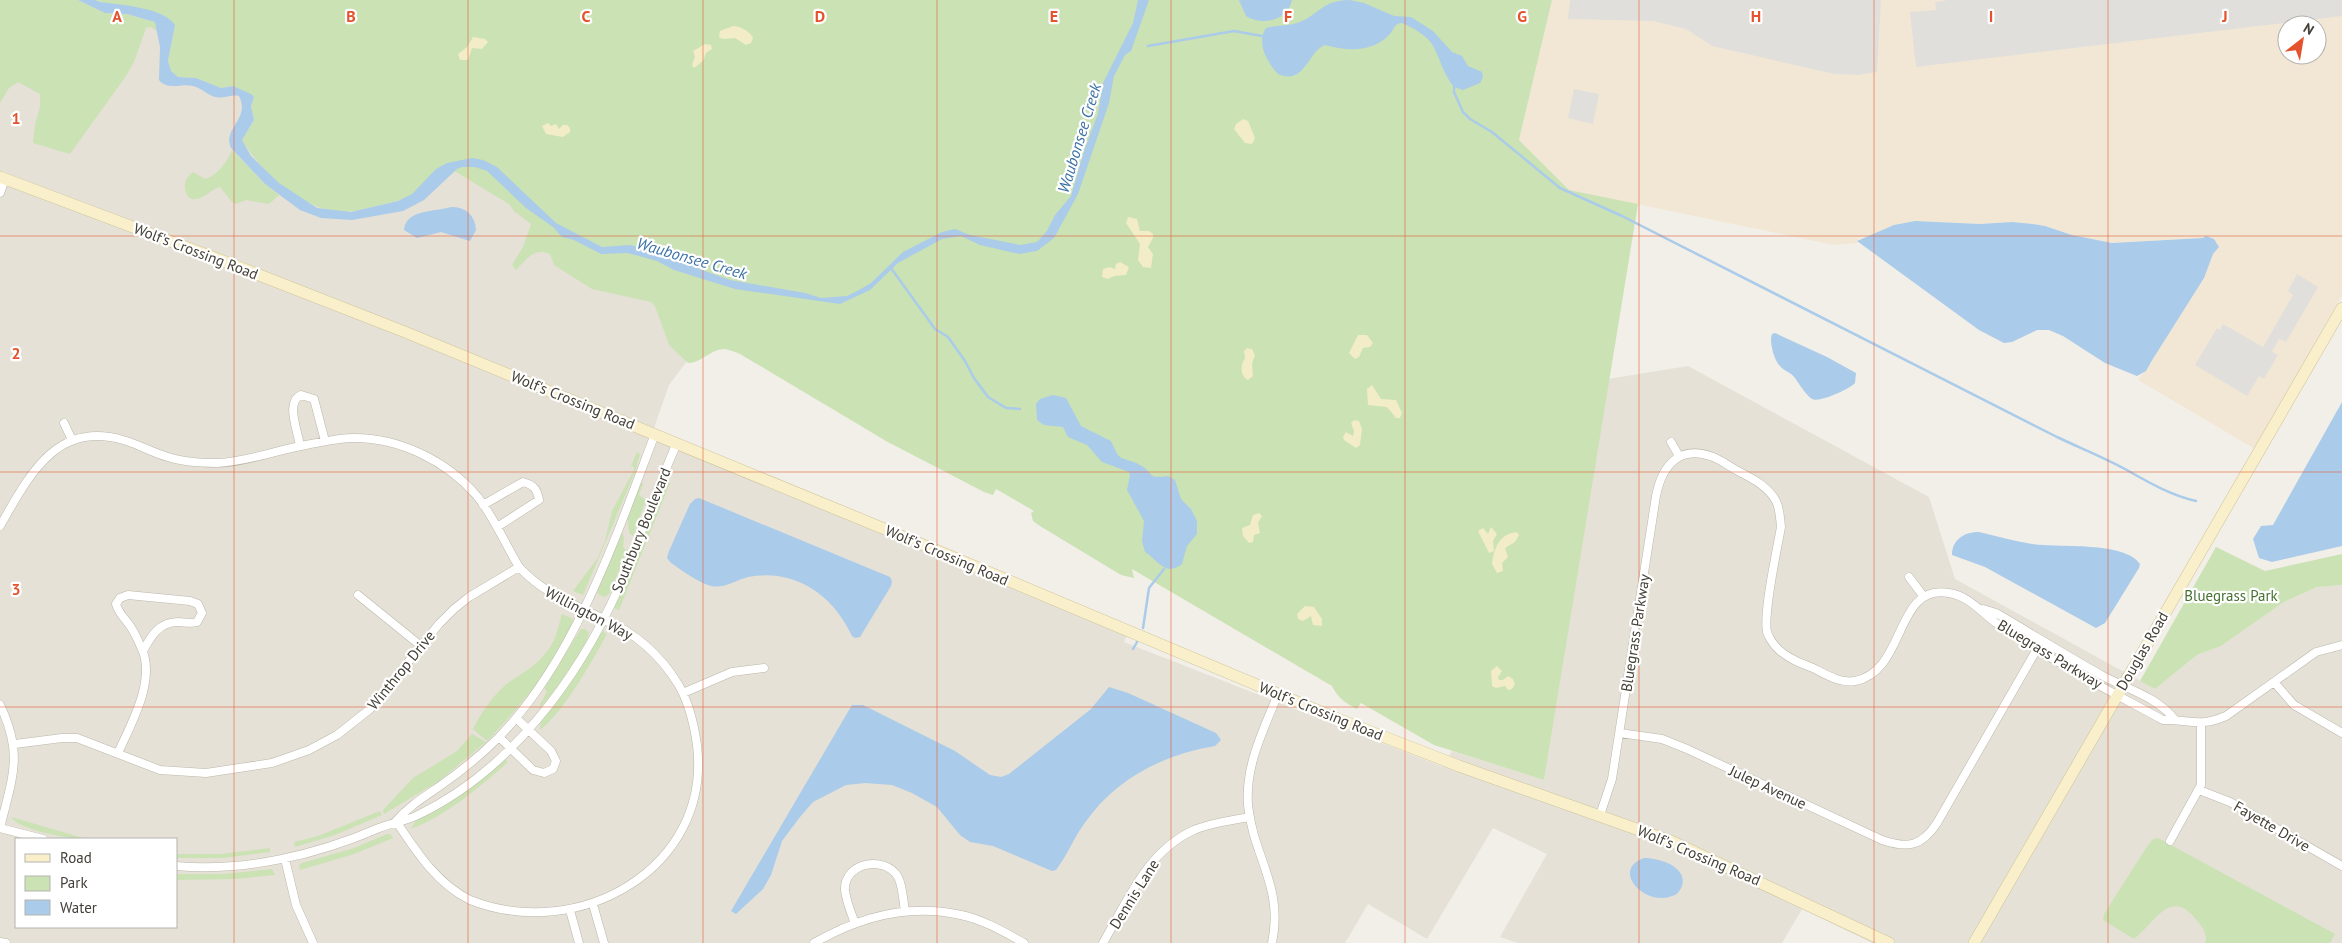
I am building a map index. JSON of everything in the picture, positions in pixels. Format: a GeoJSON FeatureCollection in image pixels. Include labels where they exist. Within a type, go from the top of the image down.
{"type":"FeatureCollection","features":[{"type":"Feature","properties":{"kind":"main road","name":"Wolf's Crossing Road"},"geometry":{"type":"LineString","coordinates":[[2,178],[275,280],[677,443],[1278,694],[1459,766],[1600,815],[1696,852],[1889,943]]}},
{"type":"Feature","properties":{"kind":"main road","name":"Douglas Road"},"geometry":{"type":"LineString","coordinates":[[1974,943],[2342,308]]}},
{"type":"Feature","properties":{"kind":"street"},"geometry":{"type":"LineString","coordinates":[[0,193],[2,178]]}},
{"type":"Feature","properties":{"kind":"street"},"geometry":{"type":"LineString","coordinates":[[300,446],[292,405],[296,397],[301,395],[314,399],[325,441]]}},
{"type":"Feature","properties":{"kind":"street"},"geometry":{"type":"LineString","coordinates":[[64,423],[72,440]]}},
{"type":"Feature","properties":{"kind":"street","name":"Southbury Boulevard"},"geometry":{"type":"LineString","coordinates":[[396,821],[410,805],[461,770],[499,737],[516,718],[552,668],[583,610],[655,434]]}},
{"type":"Feature","properties":{"kind":"street","name":"Willington Way"},"geometry":{"type":"LineString","coordinates":[[0,526],[39,463],[53,450],[72,440],[91,436],[106,436],[169,458],[218,463],[236,461],[325,441],[362,438],[378,440],[408,448],[433,459],[448,469],[477,496],[519,567],[538,586],[556,598],[604,618],[640,640],[665,665],[683,693],[694,727],[699,763],[695,794],[685,827],[671,850],[652,872],[628,891],[594,908],[571,914],[538,918],[503,913],[469,900],[437,876],[418,854],[396,821]]}},
{"type":"Feature","properties":{"kind":"street"},"geometry":{"type":"LineString","coordinates":[[1671,442],[1679,456],[1695,453],[1712,457],[1763,485],[1776,500],[1780,513],[1781,527],[1767,615],[1767,632],[1776,646],[1788,657],[1838,680],[1854,682],[1870,676],[1882,667],[1907,615],[1924,597],[1909,577]]}},
{"type":"Feature","properties":{"kind":"street","name":"Southbury Boulevard"},"geometry":{"type":"LineString","coordinates":[[178,866],[235,864],[285,859],[342,844],[396,821],[416,816],[447,799],[484,772],[511,749],[569,678],[604,618],[619,586],[677,443]]}},
{"type":"Feature","properties":{"kind":"street","name":"Bluegrass Parkway"},"geometry":{"type":"LineString","coordinates":[[1600,815],[1612,780],[1656,496],[1666,467],[1679,456]]}},
{"type":"Feature","properties":{"kind":"street"},"geometry":{"type":"LineString","coordinates":[[483,505],[523,482],[532,484],[538,491],[539,500],[497,527]]}},
{"type":"Feature","properties":{"kind":"street","name":"Winthrop Drive"},"geometry":{"type":"LineString","coordinates":[[15,744],[77,738],[160,770],[206,774],[272,763],[309,750],[337,735],[370,709],[454,609],[469,597],[519,567]]}},
{"type":"Feature","properties":{"kind":"street","name":"Bluegrass Parkway"},"geometry":{"type":"LineString","coordinates":[[1924,597],[1934,593],[1949,592],[1981,608],[1996,613],[2120,690],[2163,720],[2201,724],[2214,722],[2226,716],[2316,652],[2336,645],[2342,645]]}},
{"type":"Feature","properties":{"kind":"street"},"geometry":{"type":"LineString","coordinates":[[118,753],[139,706],[146,682],[143,651],[133,630],[118,612],[116,604],[120,598],[128,595],[190,601],[198,604],[202,613],[197,622],[175,622],[163,625],[155,631],[143,651]]}},
{"type":"Feature","properties":{"kind":"street"},"geometry":{"type":"LineString","coordinates":[[358,595],[421,646]]}},
{"type":"Feature","properties":{"kind":"street","name":"Bluegrass Parkway"},"geometry":{"type":"LineString","coordinates":[[1981,608],[1995,622],[2037,649],[2120,690],[2168,710],[2175,720]]}},
{"type":"Feature","properties":{"kind":"street"},"geometry":{"type":"LineString","coordinates":[[1765,645],[1772,640]]}},
{"type":"Feature","properties":{"kind":"street","name":"Julep Avenue"},"geometry":{"type":"LineString","coordinates":[[1620,733],[1662,739],[1882,840],[1899,846],[1917,846],[1937,823],[2037,649]]}},
{"type":"Feature","properties":{"kind":"street"},"geometry":{"type":"LineString","coordinates":[[683,693],[732,672],[764,668]]}},
{"type":"Feature","properties":{"kind":"street"},"geometry":{"type":"LineString","coordinates":[[1860,680],[1864,688]]}},
{"type":"Feature","properties":{"kind":"street"},"geometry":{"type":"LineString","coordinates":[[2274,682],[2294,705],[2342,733]]}},
{"type":"Feature","properties":{"kind":"street"},"geometry":{"type":"LineString","coordinates":[[1272,943],[1275,920],[1274,897],[1250,817],[1248,791],[1251,767],[1278,694]]}},
{"type":"Feature","properties":{"kind":"street"},"geometry":{"type":"LineString","coordinates":[[0,705],[15,744],[13,776],[0,828],[38,838]]}},
{"type":"Feature","properties":{"kind":"street"},"geometry":{"type":"LineString","coordinates":[[499,737],[539,773],[553,769],[556,761],[554,756],[516,718]]}},
{"type":"Feature","properties":{"kind":"street"},"geometry":{"type":"LineString","coordinates":[[2170,841],[2199,790],[2202,780],[2201,724]]}},
{"type":"Feature","properties":{"kind":"street","name":"Fayette Drive"},"geometry":{"type":"LineString","coordinates":[[2199,790],[2230,802],[2342,866]]}},
{"type":"Feature","properties":{"kind":"street","name":"Dennis Lane"},"geometry":{"type":"LineString","coordinates":[[1103,943],[1146,870],[1169,846],[1193,830],[1250,817]]}},
{"type":"Feature","properties":{"kind":"street"},"geometry":{"type":"LineString","coordinates":[[285,859],[296,905],[312,943]]}},
{"type":"Feature","properties":{"kind":"street"},"geometry":{"type":"LineString","coordinates":[[855,923],[845,889],[848,878],[856,868],[867,863],[879,864],[897,876],[902,887],[905,911]]}},
{"type":"Feature","properties":{"kind":"street"},"geometry":{"type":"LineString","coordinates":[[594,908],[604,943]]}},
{"type":"Feature","properties":{"kind":"street"},"geometry":{"type":"LineString","coordinates":[[814,943],[855,923],[877,915],[905,911],[961,915],[993,926],[1024,943]]}},
{"type":"Feature","properties":{"kind":"street"},"geometry":{"type":"LineString","coordinates":[[571,914],[579,943]]}},
{"type":"Feature","properties":{"kind":"street"},"geometry":{"type":"LineString","coordinates":[[0,942],[6,943]]}},
{"type":"Feature","properties":{"kind":"shaded area"},"geometry":{"type":"Polygon","coordinates":[[[0,0],[162,0],[715,324],[669,385],[654,428],[0,173],[0,0]]]}},
{"type":"Feature","properties":{"kind":"shaded area"},"geometry":{"type":"Polygon","coordinates":[[[1552,0],[2342,0],[2342,295],[2255,449],[2138,380],[2204,278],[2206,236],[2203,238],[2112,243],[2072,235],[2033,224],[1915,221],[1894,225],[1876,234],[1860,238],[1857,241],[1858,243],[1834,245],[1569,190],[1519,140],[1552,0]]]}},
{"type":"Feature","properties":{"kind":"shaded area"},"geometry":{"type":"Polygon","coordinates":[[[1570,0],[1881,0],[1877,72],[1857,75],[1834,74],[1712,46],[1686,29],[1653,21],[1568,19],[1570,0]]]}},
{"type":"Feature","properties":{"kind":"shaded area"},"geometry":{"type":"Polygon","coordinates":[[[1948,0],[2342,0],[2342,16],[2327,18],[2327,15],[2277,15],[2277,24],[1916,67],[1910,12],[1936,10],[1935,2],[1948,0]]]}},
{"type":"Feature","properties":{"kind":"shaded area"},"geometry":{"type":"Polygon","coordinates":[[[1574,89],[1599,94],[1593,124],[1568,118],[1574,89]]]}},
{"type":"Feature","properties":{"kind":"shaded area"},"geometry":{"type":"Polygon","coordinates":[[[0,183],[279,287],[727,468],[1127,636],[1124,642],[1443,767],[1452,751],[1544,780],[1608,379],[1688,366],[1929,497],[1955,579],[2155,689],[2197,655],[2221,646],[2284,602],[2317,587],[2342,585],[2342,943],[1872,943],[1802,909],[1782,943],[1518,943],[1500,937],[1547,854],[1493,828],[1427,939],[1368,904],[1345,943],[0,943],[0,183]]]}},
{"type":"Feature","properties":{"kind":"shaded area"},"geometry":{"type":"Polygon","coordinates":[[[2297,274],[2318,287],[2286,342],[2279,339],[2272,352],[2278,355],[2264,379],[2259,376],[2247,396],[2195,365],[2217,328],[2220,330],[2223,324],[2263,347],[2293,295],[2288,291],[2297,274]]]}},
{"type":"Feature","properties":{"kind":"green space"},"geometry":{"type":"Polygon","coordinates":[[[0,0],[78,0],[105,13],[127,14],[155,22],[158,32],[151,27],[146,28],[134,62],[126,76],[70,154],[33,143],[40,107],[40,94],[18,82],[9,88],[0,103],[0,0]]]}},
{"type":"Feature","properties":{"kind":"green space"},"geometry":{"type":"Polygon","coordinates":[[[95,0],[1552,0],[1519,140],[1569,190],[1638,204],[1544,780],[1434,745],[1361,703],[1357,709],[1353,707],[1339,697],[1332,686],[1132,569],[1134,578],[1121,575],[1040,526],[1033,521],[1031,513],[1034,511],[996,489],[993,495],[984,492],[886,441],[740,354],[725,349],[710,353],[698,361],[688,363],[669,345],[655,306],[651,302],[592,289],[554,265],[550,254],[544,252],[531,255],[516,270],[512,265],[523,247],[531,224],[514,211],[509,204],[444,165],[410,196],[360,210],[344,212],[329,210],[299,198],[260,165],[242,140],[254,121],[251,106],[254,97],[233,86],[221,88],[196,78],[178,77],[171,71],[168,61],[175,25],[95,0]]]}},
{"type":"Feature","properties":{"kind":"green space"},"geometry":{"type":"Polygon","coordinates":[[[232,150],[265,184],[279,195],[269,204],[246,200],[236,204],[232,202],[220,187],[200,198],[191,199],[187,196],[185,189],[186,179],[193,172],[205,179],[214,175],[222,168],[232,150]]]}},
{"type":"Feature","properties":{"kind":"green space"},"geometry":{"type":"Polygon","coordinates":[[[637,452],[640,454],[635,472],[583,595],[573,591],[597,559],[605,541],[612,511],[634,470],[634,467],[631,466],[637,452]]]}},
{"type":"Feature","properties":{"kind":"green space"},"geometry":{"type":"Polygon","coordinates":[[[640,480],[643,484],[639,495],[646,500],[633,536],[629,533],[628,521],[625,518],[640,480]]]}},
{"type":"Feature","properties":{"kind":"green space"},"geometry":{"type":"Polygon","coordinates":[[[664,482],[670,483],[619,610],[614,608],[614,605],[664,482]]]}},
{"type":"Feature","properties":{"kind":"green space"},"geometry":{"type":"Polygon","coordinates":[[[622,531],[624,538],[623,547],[627,551],[609,594],[604,597],[598,594],[597,589],[622,531]]]}},
{"type":"Feature","properties":{"kind":"green space","name":"Bluegrass Park"},"geometry":{"type":"Polygon","coordinates":[[[2216,547],[2265,571],[2342,554],[2342,585],[2317,587],[2284,602],[2221,646],[2197,655],[2155,689],[2140,681],[2216,547]]]}},
{"type":"Feature","properties":{"kind":"green space"},"geometry":{"type":"Polygon","coordinates":[[[562,614],[573,619],[560,650],[537,684],[487,741],[473,729],[480,715],[500,690],[524,673],[544,655],[554,641],[562,614]]]}},
{"type":"Feature","properties":{"kind":"green space"},"geometry":{"type":"Polygon","coordinates":[[[581,629],[585,629],[589,633],[587,641],[576,661],[540,708],[540,704],[547,692],[544,687],[581,629]]]}},
{"type":"Feature","properties":{"kind":"green space"},"geometry":{"type":"Polygon","coordinates":[[[602,631],[607,634],[586,671],[568,699],[540,730],[541,719],[576,674],[602,631]]]}},
{"type":"Feature","properties":{"kind":"green space"},"geometry":{"type":"Polygon","coordinates":[[[472,734],[486,742],[439,781],[384,814],[383,810],[413,778],[457,751],[472,734]]]}},
{"type":"Feature","properties":{"kind":"green space"},"geometry":{"type":"Polygon","coordinates":[[[504,759],[508,762],[463,800],[411,829],[416,820],[504,759]]]}},
{"type":"Feature","properties":{"kind":"green space"},"geometry":{"type":"Polygon","coordinates":[[[380,811],[382,815],[335,835],[295,847],[294,842],[318,836],[380,811]]]}},
{"type":"Feature","properties":{"kind":"green space"},"geometry":{"type":"Polygon","coordinates":[[[11,817],[84,838],[58,836],[35,830],[16,822],[11,817]]]}},
{"type":"Feature","properties":{"kind":"green space"},"geometry":{"type":"Polygon","coordinates":[[[390,834],[393,838],[354,854],[300,870],[299,865],[302,863],[354,848],[390,834]]]}},
{"type":"Feature","properties":{"kind":"green space"},"geometry":{"type":"Polygon","coordinates":[[[2158,838],[2335,934],[2330,943],[2205,943],[2205,934],[2202,927],[2188,911],[2180,907],[2171,907],[2164,911],[2134,939],[2103,920],[2104,914],[2148,845],[2153,839],[2158,838]]]}},
{"type":"Feature","properties":{"kind":"green space"},"geometry":{"type":"Polygon","coordinates":[[[270,848],[270,852],[223,858],[178,858],[178,854],[221,854],[270,848]]]}},
{"type":"Feature","properties":{"kind":"green space"},"geometry":{"type":"Polygon","coordinates":[[[272,869],[275,875],[235,879],[178,880],[178,874],[223,874],[272,869]]]}},
{"type":"Feature","properties":{"kind":"sand"},"geometry":{"type":"Polygon","coordinates":[[[733,26],[748,32],[753,38],[751,43],[746,45],[735,38],[723,39],[719,37],[720,31],[733,26]]]}},
{"type":"Feature","properties":{"kind":"sand"},"geometry":{"type":"Polygon","coordinates":[[[473,37],[485,39],[488,42],[482,49],[472,48],[468,60],[460,60],[458,54],[467,47],[473,37]]]}},
{"type":"Feature","properties":{"kind":"sand"},"geometry":{"type":"Polygon","coordinates":[[[705,44],[711,45],[712,49],[706,53],[703,61],[694,68],[692,65],[695,57],[693,51],[705,44]]]}},
{"type":"Feature","properties":{"kind":"sand"},"geometry":{"type":"Polygon","coordinates":[[[1243,119],[1248,121],[1255,138],[1252,144],[1245,143],[1234,129],[1236,124],[1243,119]]]}},
{"type":"Feature","properties":{"kind":"sand"},"geometry":{"type":"Polygon","coordinates":[[[548,123],[551,126],[556,124],[559,129],[563,125],[567,125],[570,128],[570,132],[563,137],[546,134],[542,126],[548,123]]]}},
{"type":"Feature","properties":{"kind":"sand"},"geometry":{"type":"Polygon","coordinates":[[[1128,217],[1137,219],[1140,231],[1149,231],[1153,234],[1148,247],[1153,254],[1151,268],[1143,267],[1138,260],[1140,244],[1126,223],[1128,217]]]}},
{"type":"Feature","properties":{"kind":"sand"},"geometry":{"type":"Polygon","coordinates":[[[1120,262],[1129,267],[1126,275],[1114,276],[1108,279],[1102,277],[1103,269],[1110,267],[1115,269],[1116,264],[1120,262]]]}},
{"type":"Feature","properties":{"kind":"sand"},"geometry":{"type":"Polygon","coordinates":[[[1358,335],[1367,335],[1373,343],[1370,347],[1363,348],[1359,357],[1355,359],[1349,353],[1358,335]]]}},
{"type":"Feature","properties":{"kind":"sand"},"geometry":{"type":"Polygon","coordinates":[[[1247,348],[1252,349],[1255,355],[1252,364],[1253,376],[1248,380],[1243,376],[1242,370],[1245,358],[1244,351],[1247,348]]]}},
{"type":"Feature","properties":{"kind":"sand"},"geometry":{"type":"Polygon","coordinates":[[[1372,385],[1381,399],[1396,400],[1402,413],[1400,418],[1396,418],[1387,407],[1368,405],[1367,389],[1372,385]]]}},
{"type":"Feature","properties":{"kind":"sand"},"geometry":{"type":"Polygon","coordinates":[[[1354,420],[1359,421],[1362,429],[1360,445],[1356,448],[1344,440],[1343,437],[1346,432],[1353,436],[1354,431],[1351,423],[1354,420]]]}},
{"type":"Feature","properties":{"kind":"sand"},"geometry":{"type":"Polygon","coordinates":[[[1259,513],[1262,516],[1258,523],[1260,533],[1254,535],[1253,542],[1249,543],[1243,536],[1242,528],[1250,525],[1253,515],[1259,513]]]}},
{"type":"Feature","properties":{"kind":"sand"},"geometry":{"type":"Polygon","coordinates":[[[1491,527],[1497,534],[1493,541],[1494,551],[1489,553],[1478,531],[1483,528],[1488,534],[1491,527]]]}},
{"type":"Feature","properties":{"kind":"sand"},"geometry":{"type":"Polygon","coordinates":[[[1517,532],[1519,535],[1515,542],[1505,548],[1508,557],[1502,563],[1503,571],[1497,573],[1492,564],[1496,547],[1506,536],[1517,532]]]}},
{"type":"Feature","properties":{"kind":"sand"},"geometry":{"type":"Polygon","coordinates":[[[1305,606],[1314,607],[1322,619],[1322,626],[1313,625],[1311,616],[1303,621],[1298,619],[1297,614],[1305,606]]]}},
{"type":"Feature","properties":{"kind":"sand"},"geometry":{"type":"Polygon","coordinates":[[[1497,666],[1502,671],[1498,677],[1499,680],[1503,680],[1508,676],[1513,679],[1515,684],[1512,689],[1508,690],[1505,686],[1496,688],[1492,686],[1491,671],[1497,666]]]}},
{"type":"Feature","properties":{"kind":"water"},"geometry":{"type":"Polygon","coordinates":[[[78,0],[95,0],[140,8],[161,14],[169,19],[175,25],[168,61],[171,71],[178,77],[196,78],[221,88],[233,86],[251,94],[254,97],[251,106],[254,120],[242,140],[251,156],[279,183],[317,208],[351,212],[398,201],[412,194],[436,169],[447,163],[472,158],[483,160],[497,167],[556,223],[602,247],[630,245],[730,280],[805,293],[821,298],[847,296],[859,290],[871,283],[903,252],[942,232],[955,229],[970,235],[1020,245],[1037,242],[1047,231],[1055,215],[1071,196],[1084,151],[1098,114],[1103,83],[1133,23],[1138,0],[1149,0],[1131,51],[1125,55],[1114,76],[1109,103],[1078,194],[1054,238],[1037,251],[1019,254],[980,245],[961,236],[942,239],[898,263],[870,290],[840,304],[735,289],[674,270],[657,261],[639,256],[627,253],[601,254],[574,240],[562,237],[553,227],[526,208],[487,171],[475,167],[457,169],[424,200],[403,211],[352,220],[321,218],[300,210],[265,184],[231,148],[230,135],[242,111],[239,96],[215,97],[193,86],[171,86],[163,83],[159,80],[160,47],[155,22],[127,14],[105,13],[78,0]]]}},
{"type":"Feature","properties":{"kind":"water"},"geometry":{"type":"Polygon","coordinates":[[[1239,0],[1292,0],[1290,7],[1280,17],[1274,20],[1259,21],[1246,16],[1239,0]]]}},
{"type":"Feature","properties":{"kind":"water"},"geometry":{"type":"Polygon","coordinates":[[[1350,0],[1364,3],[1394,16],[1411,17],[1433,31],[1452,52],[1462,56],[1468,66],[1482,72],[1483,77],[1480,83],[1463,90],[1454,87],[1447,77],[1432,44],[1426,37],[1402,23],[1397,24],[1382,41],[1367,48],[1350,49],[1325,45],[1319,48],[1300,72],[1287,76],[1278,74],[1264,52],[1262,40],[1266,28],[1297,23],[1333,2],[1350,0]]]}},
{"type":"Feature","properties":{"kind":"water"},"geometry":{"type":"Polygon","coordinates":[[[451,207],[461,208],[472,216],[476,230],[470,241],[441,232],[417,238],[404,230],[410,218],[422,212],[451,207]]]}},
{"type":"Feature","properties":{"kind":"water"},"geometry":{"type":"Polygon","coordinates":[[[1915,221],[2033,224],[2072,235],[2112,243],[2203,238],[2206,236],[2214,239],[2219,247],[2213,254],[2204,278],[2146,371],[2137,376],[2105,363],[2063,336],[2049,330],[2037,330],[2012,342],[2004,343],[1979,330],[1857,241],[1894,225],[1915,221]]]}},
{"type":"Feature","properties":{"kind":"water"},"geometry":{"type":"Polygon","coordinates":[[[1775,333],[1827,357],[1856,373],[1855,383],[1834,395],[1816,400],[1812,399],[1793,376],[1778,363],[1771,341],[1772,334],[1775,333]]]}},
{"type":"Feature","properties":{"kind":"water"},"geometry":{"type":"Polygon","coordinates":[[[1053,395],[1066,398],[1081,426],[1111,441],[1120,457],[1140,465],[1153,476],[1168,476],[1175,480],[1181,499],[1191,509],[1197,521],[1197,534],[1187,546],[1182,564],[1176,568],[1167,568],[1145,552],[1142,541],[1144,521],[1127,490],[1129,472],[1102,462],[1087,445],[1068,437],[1063,427],[1044,425],[1037,420],[1036,404],[1040,399],[1053,395]]]}},
{"type":"Feature","properties":{"kind":"water"},"geometry":{"type":"Polygon","coordinates":[[[2342,402],[2342,546],[2272,562],[2259,558],[2253,539],[2261,526],[2273,525],[2342,402]]]}},
{"type":"Feature","properties":{"kind":"water"},"geometry":{"type":"Polygon","coordinates":[[[699,498],[890,577],[892,581],[891,586],[860,637],[855,638],[852,636],[844,621],[823,597],[797,581],[765,575],[748,577],[716,587],[695,579],[671,563],[667,558],[669,551],[690,504],[699,498]]]}},
{"type":"Feature","properties":{"kind":"water"},"geometry":{"type":"Polygon","coordinates":[[[1979,532],[2032,544],[2106,549],[2132,557],[2140,564],[2105,623],[2096,628],[1985,567],[1952,555],[1954,545],[1960,538],[1969,533],[1979,532]]]}},
{"type":"Feature","properties":{"kind":"water"},"geometry":{"type":"Polygon","coordinates":[[[1109,687],[1128,693],[1216,733],[1221,740],[1215,746],[1195,750],[1158,763],[1125,782],[1096,808],[1080,830],[1056,870],[1052,871],[993,846],[970,842],[960,835],[937,807],[912,793],[892,785],[865,783],[846,785],[813,802],[782,841],[771,875],[763,889],[736,914],[731,911],[852,705],[863,705],[955,751],[990,775],[1001,777],[1009,774],[1091,709],[1109,687]]]}},
{"type":"Feature","properties":{"kind":"water"},"geometry":{"type":"Polygon","coordinates":[[[1644,858],[1670,864],[1681,873],[1683,879],[1682,886],[1678,892],[1662,898],[1642,892],[1635,886],[1630,871],[1634,864],[1644,858]]]}},
{"type":"Feature","properties":{"kind":"waterway"},"geometry":{"type":"LineString","coordinates":[[1148,46],[1234,31],[1262,36]]}},
{"type":"Feature","properties":{"kind":"waterway"},"geometry":{"type":"LineString","coordinates":[[1454,87],[1454,92],[1463,112],[1470,119],[1492,132],[1560,188],[1622,216],[2057,437],[2117,465],[2159,488],[2196,501]]}},
{"type":"Feature","properties":{"kind":"waterway"},"geometry":{"type":"LineString","coordinates":[[891,268],[935,329],[948,337],[988,397],[1006,408],[1020,409]]}},
{"type":"Feature","properties":{"kind":"waterway"},"geometry":{"type":"LineString","coordinates":[[1143,628],[1149,588],[1164,569]]}},
{"type":"Feature","properties":{"kind":"waterway"},"geometry":{"type":"LineString","coordinates":[[1133,649],[1137,642]]}},
{"type":"Feature","properties":{"kind":"water label","name":"Waubonsee Creek"},"geometry":{"type":"Point","coordinates":[1079,138]}},
{"type":"Feature","properties":{"kind":"water label","name":"Waubonsee Creek"},"geometry":{"type":"Point","coordinates":[692,258]}}]}
